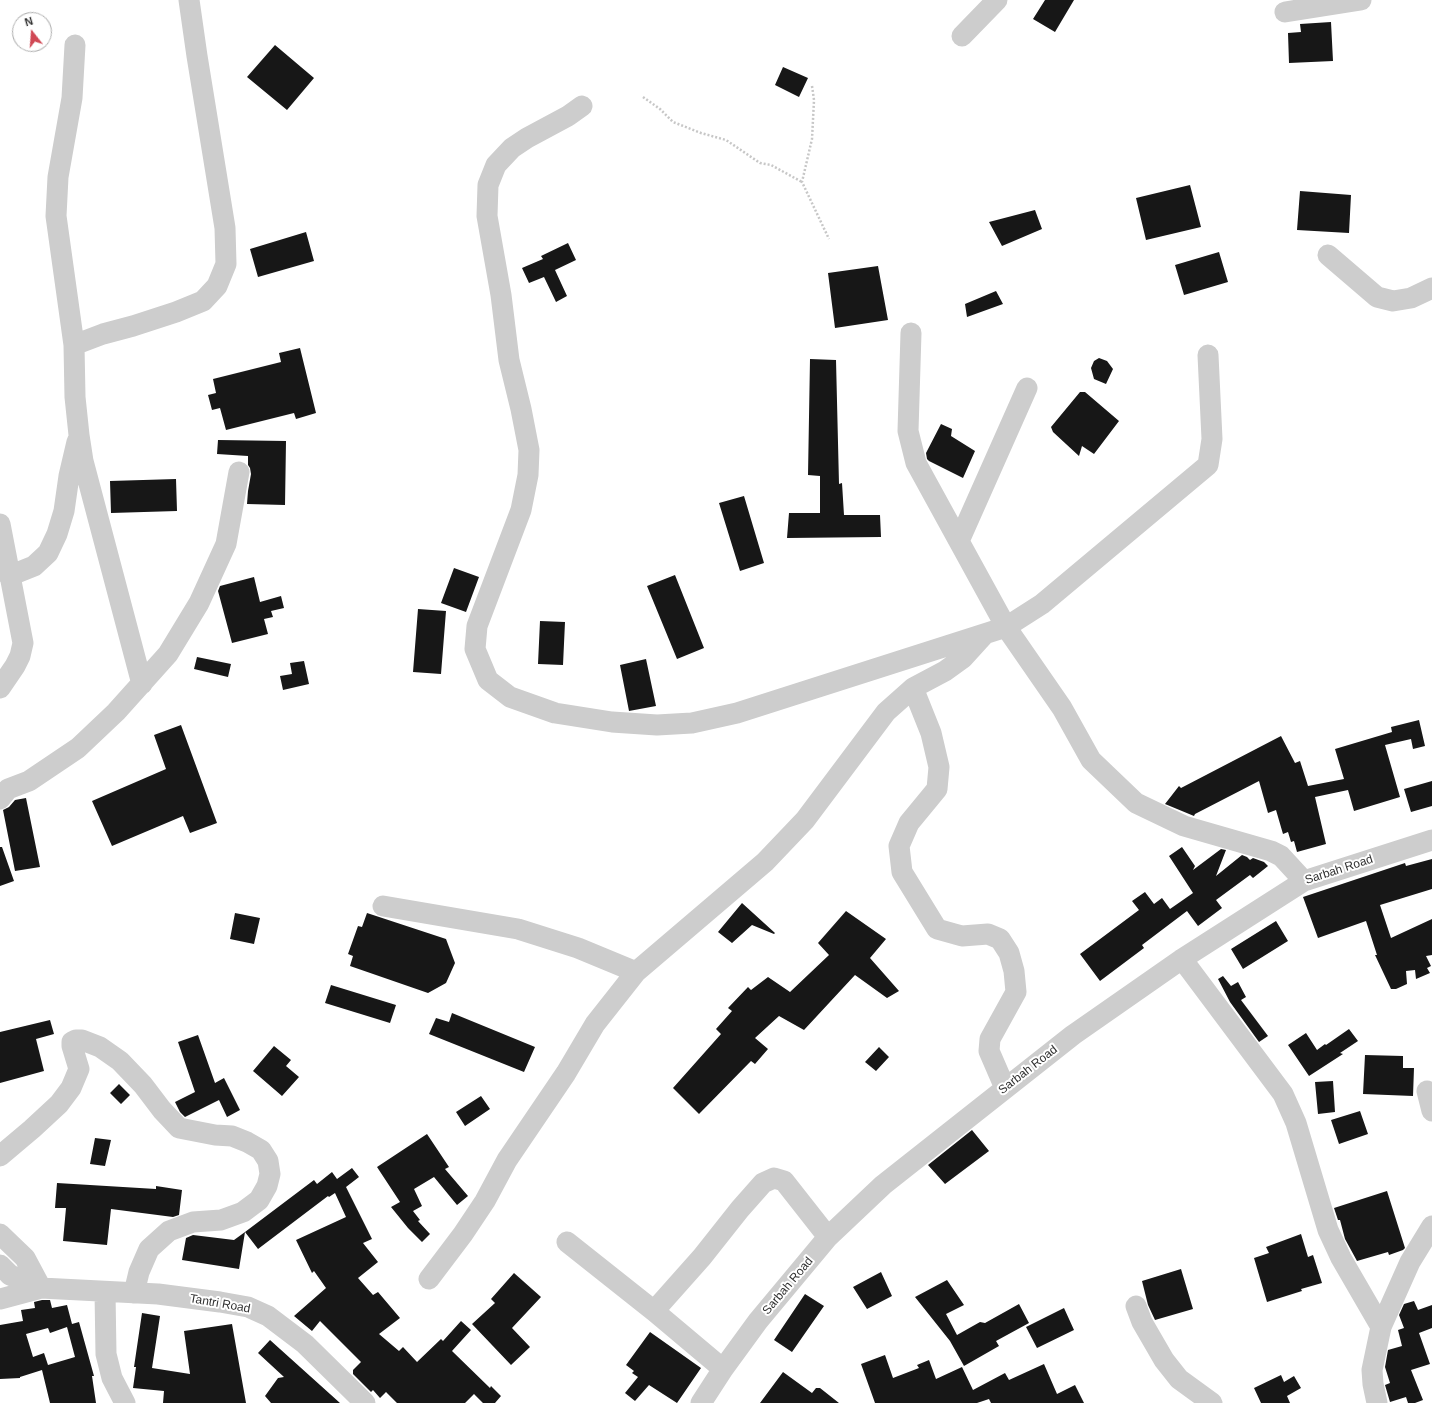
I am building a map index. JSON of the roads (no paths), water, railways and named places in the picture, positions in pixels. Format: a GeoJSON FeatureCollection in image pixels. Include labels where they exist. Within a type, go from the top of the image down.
{"type":"FeatureCollection","features":[{"type":"Feature","properties":{"kind":"street"},"geometry":{"type":"LineString","coordinates":[[74,345],[103,334],[176,312],[203,300],[217,286],[226,264],[225,228],[189,0]]}},
{"type":"Feature","properties":{"kind":"street"},"geometry":{"type":"LineString","coordinates":[[962,36],[997,0]]}},
{"type":"Feature","properties":{"kind":"street"},"geometry":{"type":"LineString","coordinates":[[1285,12],[1361,0]]}},
{"type":"Feature","properties":{"kind":"street"},"geometry":{"type":"LineString","coordinates":[[75,45],[72,98],[58,177],[56,216],[74,345],[76,397],[79,435],[83,460],[142,684]]}},
{"type":"Feature","properties":{"kind":"street"},"geometry":{"type":"LineString","coordinates":[[582,106],[568,116],[527,138],[512,148],[496,165],[488,184],[487,216],[501,295],[509,360],[521,409],[528,450],[528,475],[521,510],[477,626],[475,649],[488,680],[510,697],[555,713],[612,722],[657,725],[692,723],[737,713],[985,635],[1006,627],[1042,604],[1208,464],[1212,439],[1208,355]]}},
{"type":"Feature","properties":{"kind":"street"},"geometry":{"type":"LineString","coordinates":[[1328,255],[1377,297],[1393,302],[1410,298],[1432,288]]}},
{"type":"Feature","properties":{"kind":"street"},"geometry":{"type":"LineString","coordinates":[[911,332],[908,431],[916,463],[1006,627],[1062,708],[1092,760],[1136,803],[1184,826],[1271,851],[1281,856],[1304,881]]}},
{"type":"Feature","properties":{"kind":"street"},"geometry":{"type":"LineString","coordinates":[[959,541],[1026,388]]}},
{"type":"Feature","properties":{"kind":"street"},"geometry":{"type":"LineString","coordinates":[[9,576],[34,566],[48,553],[51,547],[57,534],[64,511],[73,455],[79,435]]}},
{"type":"Feature","properties":{"kind":"street"},"geometry":{"type":"LineString","coordinates":[[0,799],[8,789],[29,781],[78,748],[142,684],[168,654],[199,603],[226,544],[239,472]]}},
{"type":"Feature","properties":{"kind":"street"},"geometry":{"type":"LineString","coordinates":[[0,524],[22,643],[20,656],[0,688]]}},
{"type":"Feature","properties":{"kind":"street"},"geometry":{"type":"LineString","coordinates":[[429,1279],[463,1234],[485,1201],[507,1160],[566,1073],[595,1024],[636,972],[765,862],[805,820],[886,712],[913,688],[945,671],[963,658],[985,635]]}},
{"type":"Feature","properties":{"kind":"street"},"geometry":{"type":"LineString","coordinates":[[913,688],[931,733],[939,767],[938,789],[909,823],[899,846],[902,872],[937,929],[962,936],[988,934],[1000,939],[1009,953],[1014,971],[1016,992],[990,1038],[989,1051],[1005,1088]]}},
{"type":"Feature","properties":{"kind":"street","name":"Sarbah Road"},"geometry":{"type":"LineString","coordinates":[[701,1403],[723,1369],[758,1321],[828,1237],[883,1185],[1072,1035],[1182,959],[1304,881],[1432,840]]}},
{"type":"Feature","properties":{"kind":"street"},"geometry":{"type":"LineString","coordinates":[[383,906],[518,929],[578,948],[636,972]]}},
{"type":"Feature","properties":{"kind":"street"},"geometry":{"type":"LineString","coordinates":[[1182,959],[1283,1094],[1296,1124],[1328,1230],[1341,1258],[1381,1327]]}},
{"type":"Feature","properties":{"kind":"street"},"geometry":{"type":"LineString","coordinates":[[0,1156],[59,1104],[71,1088],[79,1069],[72,1046],[72,1042],[76,1040],[82,1040],[100,1047],[120,1061],[143,1085],[162,1110],[179,1128],[215,1135],[232,1136],[261,1150],[268,1160],[270,1174],[267,1186],[259,1200],[243,1212],[221,1220],[193,1222],[169,1231],[150,1249],[139,1272],[134,1293]]}},
{"type":"Feature","properties":{"kind":"street"},"geometry":{"type":"LineString","coordinates":[[654,1311],[702,1257],[740,1209],[763,1183],[774,1178],[784,1181],[828,1237]]}},
{"type":"Feature","properties":{"kind":"street"},"geometry":{"type":"LineString","coordinates":[[1377,1403],[1372,1370],[1381,1327],[1410,1262],[1432,1226]]}},
{"type":"Feature","properties":{"kind":"street"},"geometry":{"type":"LineString","coordinates":[[0,1234],[25,1258],[41,1288]]}},
{"type":"Feature","properties":{"kind":"street"},"geometry":{"type":"LineString","coordinates":[[567,1242],[654,1311],[723,1369]]}},
{"type":"Feature","properties":{"kind":"street"},"geometry":{"type":"LineString","coordinates":[[0,1265],[10,1276],[41,1288]]}},
{"type":"Feature","properties":{"kind":"street"},"geometry":{"type":"LineString","coordinates":[[0,1299],[41,1288]]}},
{"type":"Feature","properties":{"kind":"street","name":"Tantri Road"},"geometry":{"type":"LineString","coordinates":[[41,1288],[158,1294],[248,1307],[268,1316],[305,1344],[365,1403]]}},
{"type":"Feature","properties":{"kind":"street"},"geometry":{"type":"LineString","coordinates":[[104,1292],[106,1354],[112,1378],[125,1403]]}},
{"type":"Feature","properties":{"kind":"street"},"geometry":{"type":"LineString","coordinates":[[1136,1306],[1145,1329],[1164,1360],[1179,1379],[1212,1403]]}}]}
